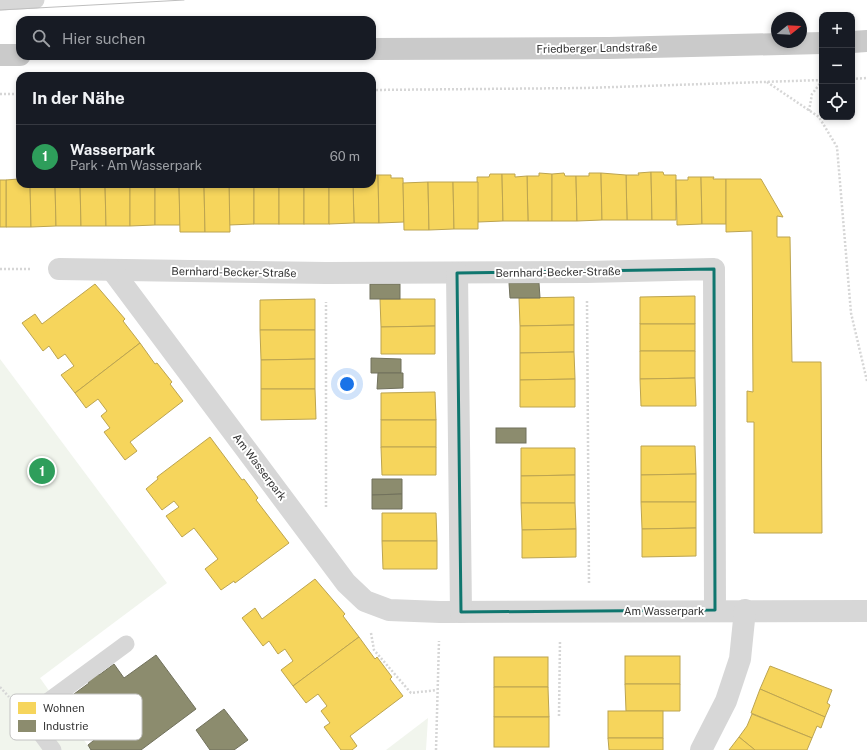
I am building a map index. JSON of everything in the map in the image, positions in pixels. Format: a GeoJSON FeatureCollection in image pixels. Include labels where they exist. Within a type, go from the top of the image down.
{"type":"FeatureCollection","features":[{"type":"Feature","properties":{"kind":"main road"},"geometry":{"type":"LineString","coordinates":[[855,42],[867,41]]}},
{"type":"Feature","properties":{"kind":"main road","name":"Friedberger Landstraße"},"geometry":{"type":"LineString","coordinates":[[376,49],[609,48],[819,43]]}},
{"type":"Feature","properties":{"kind":"main road"},"geometry":{"type":"LineString","coordinates":[[0,56],[16,55]]}},
{"type":"Feature","properties":{"kind":"street","name":"Bernhard-Becker-Straße"},"geometry":{"type":"LineString","coordinates":[[59,269],[326,273],[587,272],[714,269],[715,610]]}},
{"type":"Feature","properties":{"kind":"street","name":"Am Wasserpark"},"geometry":{"type":"LineString","coordinates":[[112,270],[346,582],[365,601],[389,610],[450,612],[715,610],[867,611]]}},
{"type":"Feature","properties":{"kind":"street"},"geometry":{"type":"LineString","coordinates":[[450,612],[457,273]]}},
{"type":"Feature","properties":{"kind":"street"},"geometry":{"type":"LineString","coordinates":[[701,750],[726,701],[740,659],[745,610]]}},
{"type":"Feature","properties":{"kind":"lane"},"geometry":{"type":"LineString","coordinates":[[0,2],[36,0]]}},
{"type":"Feature","properties":{"kind":"lane"},"geometry":{"type":"LineString","coordinates":[[58,694],[126,644]]}},
{"type":"Feature","properties":{"kind":"lane"},"geometry":{"type":"LineString","coordinates":[[46,740],[53,750]]}},
{"type":"Feature","properties":{"kind":"path"},"geometry":{"type":"LineString","coordinates":[[855,79],[867,78]]}},
{"type":"Feature","properties":{"kind":"path"},"geometry":{"type":"LineString","coordinates":[[767,81],[819,118],[837,147],[851,313],[867,381]]}},
{"type":"Feature","properties":{"kind":"path"},"geometry":{"type":"LineString","coordinates":[[376,90],[585,88],[767,81],[819,81]]}},
{"type":"Feature","properties":{"kind":"path"},"geometry":{"type":"LineString","coordinates":[[809,111],[812,94],[820,84]]}},
{"type":"Feature","properties":{"kind":"path"},"geometry":{"type":"LineString","coordinates":[[0,94],[16,94]]}},
{"type":"Feature","properties":{"kind":"path"},"geometry":{"type":"LineString","coordinates":[[587,272],[589,612]]}},
{"type":"Feature","properties":{"kind":"path"},"geometry":{"type":"LineString","coordinates":[[326,273],[326,509]]}},
{"type":"Feature","properties":{"kind":"path"},"geometry":{"type":"LineString","coordinates":[[365,601],[374,650],[411,693],[437,690]]}},
{"type":"Feature","properties":{"kind":"path"},"geometry":{"type":"LineString","coordinates":[[559,716],[560,611]]}},
{"type":"Feature","properties":{"kind":"path"},"geometry":{"type":"LineString","coordinates":[[436,750],[437,690],[450,612]]}},
{"type":"Feature","properties":{"kind":"highlighted area"},"geometry":{"type":"Polygon","coordinates":[[[714,269],[715,610],[461,612],[457,273],[714,269]]]}},
{"type":"Feature","properties":{"kind":"shaded area"},"geometry":{"type":"Polygon","coordinates":[[[0,359],[167,583],[40,678],[51,694],[10,694],[10,740],[84,740],[91,750],[0,750],[0,359]]]}},
{"type":"Feature","properties":{"kind":"shaded area"},"geometry":{"type":"Polygon","coordinates":[[[428,718],[426,750],[386,750],[428,718]]]}},
{"type":"Feature","properties":{"kind":"building: Wohnen"},"geometry":{"type":"Polygon","coordinates":[[[651,172],[652,220],[627,220],[626,175],[639,175],[638,173],[651,172]]]}},
{"type":"Feature","properties":{"kind":"building: Wohnen"},"geometry":{"type":"Polygon","coordinates":[[[651,172],[663,172],[664,175],[676,175],[676,220],[652,220],[651,172]]]}},
{"type":"Feature","properties":{"kind":"building: Wohnen"},"geometry":{"type":"Polygon","coordinates":[[[539,173],[552,174],[552,221],[528,221],[527,176],[539,176],[539,173]]]}},
{"type":"Feature","properties":{"kind":"building: Wohnen"},"geometry":{"type":"Polygon","coordinates":[[[564,173],[565,176],[576,176],[577,221],[552,221],[552,174],[564,173]]]}},
{"type":"Feature","properties":{"kind":"building: Wohnen"},"geometry":{"type":"Polygon","coordinates":[[[589,173],[601,173],[602,220],[577,221],[576,176],[589,176],[589,173]]]}},
{"type":"Feature","properties":{"kind":"building: Wohnen"},"geometry":{"type":"Polygon","coordinates":[[[601,173],[626,175],[627,220],[602,220],[601,173]]]}},
{"type":"Feature","properties":{"kind":"building: Wohnen"},"geometry":{"type":"Polygon","coordinates":[[[490,174],[502,174],[503,221],[478,222],[477,177],[489,177],[490,174]]]}},
{"type":"Feature","properties":{"kind":"building: Wohnen"},"geometry":{"type":"Polygon","coordinates":[[[502,174],[515,174],[515,177],[527,176],[528,221],[503,221],[502,174]]]}},
{"type":"Feature","properties":{"kind":"building: Wohnen"},"geometry":{"type":"Polygon","coordinates":[[[376,175],[378,175],[379,223],[354,223],[353,188],[376,188],[376,175]]]}},
{"type":"Feature","properties":{"kind":"building: Wohnen"},"geometry":{"type":"Polygon","coordinates":[[[378,175],[391,175],[391,178],[403,178],[404,222],[379,223],[378,175]]]}},
{"type":"Feature","properties":{"kind":"building: Wohnen"},"geometry":{"type":"Polygon","coordinates":[[[688,177],[701,177],[702,224],[677,225],[676,180],[688,180],[688,177]]]}},
{"type":"Feature","properties":{"kind":"building: Wohnen"},"geometry":{"type":"Polygon","coordinates":[[[701,177],[726,179],[726,224],[702,224],[701,177]]]}},
{"type":"Feature","properties":{"kind":"building: Wohnen"},"geometry":{"type":"Polygon","coordinates":[[[16,179],[16,188],[30,188],[31,227],[6,227],[6,180],[16,179]]]}},
{"type":"Feature","properties":{"kind":"building: Wohnen"},"geometry":{"type":"Polygon","coordinates":[[[726,179],[761,179],[783,217],[777,216],[777,237],[790,237],[792,362],[821,362],[822,533],[754,533],[754,422],[747,422],[747,391],[753,392],[752,231],[726,232],[726,179]]]}},
{"type":"Feature","properties":{"kind":"building: Wohnen"},"geometry":{"type":"Polygon","coordinates":[[[0,180],[6,180],[6,227],[0,227],[0,180]]]}},
{"type":"Feature","properties":{"kind":"building: Wohnen"},"geometry":{"type":"Polygon","coordinates":[[[428,182],[429,230],[404,230],[403,183],[428,182]]]}},
{"type":"Feature","properties":{"kind":"building: Wohnen"},"geometry":{"type":"Polygon","coordinates":[[[428,182],[453,182],[454,229],[429,230],[428,182]]]}},
{"type":"Feature","properties":{"kind":"building: Wohnen"},"geometry":{"type":"Polygon","coordinates":[[[453,182],[478,182],[478,229],[454,229],[453,182]]]}},
{"type":"Feature","properties":{"kind":"building: Wohnen"},"geometry":{"type":"Polygon","coordinates":[[[30,188],[55,188],[56,226],[31,227],[30,188]]]}},
{"type":"Feature","properties":{"kind":"building: Wohnen"},"geometry":{"type":"Polygon","coordinates":[[[55,188],[80,188],[81,226],[56,226],[55,188]]]}},
{"type":"Feature","properties":{"kind":"building: Wohnen"},"geometry":{"type":"Polygon","coordinates":[[[80,188],[105,188],[106,226],[81,226],[80,188]]]}},
{"type":"Feature","properties":{"kind":"building: Wohnen"},"geometry":{"type":"Polygon","coordinates":[[[105,188],[130,188],[130,226],[106,226],[105,188]]]}},
{"type":"Feature","properties":{"kind":"building: Wohnen"},"geometry":{"type":"Polygon","coordinates":[[[130,188],[155,188],[155,225],[130,226],[130,188]]]}},
{"type":"Feature","properties":{"kind":"building: Wohnen"},"geometry":{"type":"Polygon","coordinates":[[[155,188],[179,188],[180,225],[155,225],[155,188]]]}},
{"type":"Feature","properties":{"kind":"building: Wohnen"},"geometry":{"type":"Polygon","coordinates":[[[179,188],[204,188],[205,232],[180,232],[179,188]]]}},
{"type":"Feature","properties":{"kind":"building: Wohnen"},"geometry":{"type":"Polygon","coordinates":[[[204,188],[229,188],[230,232],[205,232],[204,188]]]}},
{"type":"Feature","properties":{"kind":"building: Wohnen"},"geometry":{"type":"Polygon","coordinates":[[[229,188],[254,188],[254,224],[229,225],[229,188]]]}},
{"type":"Feature","properties":{"kind":"building: Wohnen"},"geometry":{"type":"Polygon","coordinates":[[[254,188],[279,188],[279,224],[254,224],[254,188]]]}},
{"type":"Feature","properties":{"kind":"building: Wohnen"},"geometry":{"type":"Polygon","coordinates":[[[279,188],[304,188],[304,224],[279,224],[279,188]]]}},
{"type":"Feature","properties":{"kind":"building: Wohnen"},"geometry":{"type":"Polygon","coordinates":[[[304,188],[329,188],[329,224],[304,224],[304,188]]]}},
{"type":"Feature","properties":{"kind":"building: Wohnen"},"geometry":{"type":"Polygon","coordinates":[[[329,188],[353,188],[354,223],[329,224],[329,188]]]}},
{"type":"Feature","properties":{"kind":"building: Wohnen"},"geometry":{"type":"Polygon","coordinates":[[[95,284],[125,319],[123,321],[140,343],[75,393],[61,375],[74,366],[65,354],[58,359],[49,346],[43,351],[22,323],[35,314],[42,324],[95,284]]]}},
{"type":"Feature","properties":{"kind":"building: Wohnen"},"geometry":{"type":"Polygon","coordinates":[[[695,296],[695,324],[640,324],[640,297],[695,296]]]}},
{"type":"Feature","properties":{"kind":"building: Wohnen"},"geometry":{"type":"Polygon","coordinates":[[[574,297],[574,325],[520,326],[519,298],[574,297]]]}},
{"type":"Feature","properties":{"kind":"building: Wohnen"},"geometry":{"type":"Polygon","coordinates":[[[315,299],[315,330],[260,330],[260,300],[315,299]]]}},
{"type":"Feature","properties":{"kind":"building: Wohnen"},"geometry":{"type":"Polygon","coordinates":[[[380,299],[435,299],[435,326],[381,327],[380,299]]]}},
{"type":"Feature","properties":{"kind":"building: Wohnen"},"geometry":{"type":"Polygon","coordinates":[[[640,324],[695,324],[695,351],[640,351],[640,324]]]}},
{"type":"Feature","properties":{"kind":"building: Wohnen"},"geometry":{"type":"Polygon","coordinates":[[[574,325],[574,352],[520,353],[520,326],[574,325]]]}},
{"type":"Feature","properties":{"kind":"building: Wohnen"},"geometry":{"type":"Polygon","coordinates":[[[435,326],[435,354],[381,354],[381,327],[435,326]]]}},
{"type":"Feature","properties":{"kind":"building: Wohnen"},"geometry":{"type":"Polygon","coordinates":[[[260,330],[315,330],[315,359],[261,360],[260,330]]]}},
{"type":"Feature","properties":{"kind":"building: Wohnen"},"geometry":{"type":"Polygon","coordinates":[[[140,343],[155,364],[157,363],[172,382],[170,384],[183,401],[130,442],[137,451],[125,460],[104,432],[110,428],[101,416],[107,411],[98,399],[86,408],[75,393],[140,343]]]}},
{"type":"Feature","properties":{"kind":"building: Wohnen"},"geometry":{"type":"Polygon","coordinates":[[[640,351],[695,351],[695,378],[640,379],[640,351]]]}},
{"type":"Feature","properties":{"kind":"building: Wohnen"},"geometry":{"type":"Polygon","coordinates":[[[574,352],[575,379],[520,380],[520,353],[574,352]]]}},
{"type":"Feature","properties":{"kind":"building: Wohnen"},"geometry":{"type":"Polygon","coordinates":[[[315,359],[315,389],[261,389],[261,360],[315,359]]]}},
{"type":"Feature","properties":{"kind":"building: Wohnen"},"geometry":{"type":"Polygon","coordinates":[[[695,378],[696,406],[641,406],[640,379],[695,378]]]}},
{"type":"Feature","properties":{"kind":"building: Wohnen"},"geometry":{"type":"Polygon","coordinates":[[[575,379],[575,407],[520,407],[520,380],[575,379]]]}},
{"type":"Feature","properties":{"kind":"building: Wohnen"},"geometry":{"type":"Polygon","coordinates":[[[261,389],[315,389],[316,419],[261,420],[261,389]]]}},
{"type":"Feature","properties":{"kind":"building: Wohnen"},"geometry":{"type":"Polygon","coordinates":[[[435,392],[436,420],[381,420],[381,393],[435,392]]]}},
{"type":"Feature","properties":{"kind":"building: Wohnen"},"geometry":{"type":"Polygon","coordinates":[[[381,420],[436,420],[436,447],[381,447],[381,420]]]}},
{"type":"Feature","properties":{"kind":"building: Wohnen"},"geometry":{"type":"Polygon","coordinates":[[[210,437],[242,480],[244,479],[258,498],[256,500],[289,543],[235,583],[234,581],[221,590],[205,569],[218,559],[194,528],[182,537],[166,516],[179,507],[174,501],[162,510],[146,489],[158,479],[157,477],[210,437]]]}},
{"type":"Feature","properties":{"kind":"building: Wohnen"},"geometry":{"type":"Polygon","coordinates":[[[641,446],[695,446],[696,474],[641,475],[641,446]]]}},
{"type":"Feature","properties":{"kind":"building: Wohnen"},"geometry":{"type":"Polygon","coordinates":[[[381,447],[436,447],[436,475],[382,475],[381,447]]]}},
{"type":"Feature","properties":{"kind":"building: Wohnen"},"geometry":{"type":"Polygon","coordinates":[[[521,448],[575,448],[575,475],[521,476],[521,448]]]}},
{"type":"Feature","properties":{"kind":"building: Wohnen"},"geometry":{"type":"Polygon","coordinates":[[[696,474],[696,502],[641,502],[641,475],[696,474]]]}},
{"type":"Feature","properties":{"kind":"building: Wohnen"},"geometry":{"type":"Polygon","coordinates":[[[575,475],[575,503],[521,503],[521,476],[575,475]]]}},
{"type":"Feature","properties":{"kind":"building: Wohnen"},"geometry":{"type":"Polygon","coordinates":[[[641,502],[696,502],[696,528],[642,529],[641,502]]]}},
{"type":"Feature","properties":{"kind":"building: Wohnen"},"geometry":{"type":"Polygon","coordinates":[[[521,503],[575,503],[576,529],[522,530],[521,503]]]}},
{"type":"Feature","properties":{"kind":"building: Wohnen"},"geometry":{"type":"Polygon","coordinates":[[[382,513],[436,513],[437,541],[382,541],[382,513]]]}},
{"type":"Feature","properties":{"kind":"building: Wohnen"},"geometry":{"type":"Polygon","coordinates":[[[696,528],[696,556],[642,557],[642,529],[696,528]]]}},
{"type":"Feature","properties":{"kind":"building: Wohnen"},"geometry":{"type":"Polygon","coordinates":[[[576,529],[576,557],[522,558],[522,530],[576,529]]]}},
{"type":"Feature","properties":{"kind":"building: Wohnen"},"geometry":{"type":"Polygon","coordinates":[[[382,541],[437,541],[437,569],[383,569],[382,541]]]}},
{"type":"Feature","properties":{"kind":"building: Wohnen"},"geometry":{"type":"Polygon","coordinates":[[[315,579],[345,614],[343,616],[359,637],[293,686],[281,670],[293,661],[285,649],[278,654],[269,641],[263,646],[242,618],[255,608],[262,619],[315,579]]]}},
{"type":"Feature","properties":{"kind":"building: Wohnen"},"geometry":{"type":"Polygon","coordinates":[[[359,637],[375,659],[377,657],[392,677],[390,679],[403,696],[350,736],[357,746],[352,750],[341,750],[324,727],[330,723],[321,711],[327,706],[318,694],[306,703],[293,686],[359,637]]]}},
{"type":"Feature","properties":{"kind":"building: Wohnen"},"geometry":{"type":"Polygon","coordinates":[[[625,656],[680,656],[680,684],[625,684],[625,656]]]}},
{"type":"Feature","properties":{"kind":"building: Wohnen"},"geometry":{"type":"Polygon","coordinates":[[[494,657],[548,657],[548,687],[494,687],[494,657]]]}},
{"type":"Feature","properties":{"kind":"building: Wohnen"},"geometry":{"type":"Polygon","coordinates":[[[770,666],[832,690],[827,703],[830,705],[825,717],[760,689],[770,666]]]}},
{"type":"Feature","properties":{"kind":"building: Wohnen"},"geometry":{"type":"Polygon","coordinates":[[[625,684],[680,684],[680,711],[626,711],[625,684]]]}},
{"type":"Feature","properties":{"kind":"building: Wohnen"},"geometry":{"type":"Polygon","coordinates":[[[494,687],[548,687],[549,717],[494,717],[494,687]]]}},
{"type":"Feature","properties":{"kind":"building: Wohnen"},"geometry":{"type":"Polygon","coordinates":[[[760,689],[825,717],[821,728],[817,726],[812,738],[751,713],[760,689]]]}},
{"type":"Feature","properties":{"kind":"building: Wohnen"},"geometry":{"type":"Polygon","coordinates":[[[608,711],[663,711],[663,738],[608,738],[608,711]]]}},
{"type":"Feature","properties":{"kind":"building: Wohnen"},"geometry":{"type":"Polygon","coordinates":[[[752,714],[812,738],[807,750],[755,750],[739,737],[747,726],[752,714]]]}},
{"type":"Feature","properties":{"kind":"building: Wohnen"},"geometry":{"type":"Polygon","coordinates":[[[494,717],[549,717],[549,747],[494,747],[494,717]]]}},
{"type":"Feature","properties":{"kind":"building: Wohnen"},"geometry":{"type":"Polygon","coordinates":[[[739,737],[755,750],[729,750],[739,737]]]}},
{"type":"Feature","properties":{"kind":"building: Wohnen"},"geometry":{"type":"Polygon","coordinates":[[[608,738],[663,738],[663,750],[609,750],[608,738]]]}},
{"type":"Feature","properties":{"kind":"building: Industrie"},"geometry":{"type":"Polygon","coordinates":[[[509,283],[539,283],[540,298],[510,298],[509,283]]]}},
{"type":"Feature","properties":{"kind":"building: Industrie"},"geometry":{"type":"Polygon","coordinates":[[[370,284],[400,284],[400,299],[370,299],[370,284]]]}},
{"type":"Feature","properties":{"kind":"building: Industrie"},"geometry":{"type":"Polygon","coordinates":[[[371,358],[401,359],[401,373],[371,373],[371,358]]]}},
{"type":"Feature","properties":{"kind":"building: Industrie"},"geometry":{"type":"Polygon","coordinates":[[[378,373],[403,373],[403,388],[377,389],[378,373]]]}},
{"type":"Feature","properties":{"kind":"building: Industrie"},"geometry":{"type":"Polygon","coordinates":[[[496,428],[526,428],[526,443],[496,443],[496,428]]]}},
{"type":"Feature","properties":{"kind":"building: Industrie"},"geometry":{"type":"Polygon","coordinates":[[[372,479],[402,479],[402,494],[372,495],[372,479]]]}},
{"type":"Feature","properties":{"kind":"building: Industrie"},"geometry":{"type":"Polygon","coordinates":[[[402,494],[402,509],[372,509],[372,495],[402,494]]]}},
{"type":"Feature","properties":{"kind":"building: Industrie"},"geometry":{"type":"Polygon","coordinates":[[[156,655],[196,709],[141,750],[91,750],[88,745],[94,740],[142,740],[142,694],[74,694],[89,683],[86,678],[96,670],[99,675],[114,664],[124,678],[156,655]]]}},
{"type":"Feature","properties":{"kind":"building: Industrie"},"geometry":{"type":"Polygon","coordinates":[[[224,709],[248,740],[234,750],[210,750],[196,730],[224,709]]]}},
{"type":"Feature","properties":{"kind":"tram line"},"geometry":{"type":"LineString","coordinates":[[0,10],[184,0]]}},
{"type":"Feature","properties":{"kind":"place","name":"Wasserpark"},"geometry":{"type":"Point","coordinates":[42,471]}}]}
